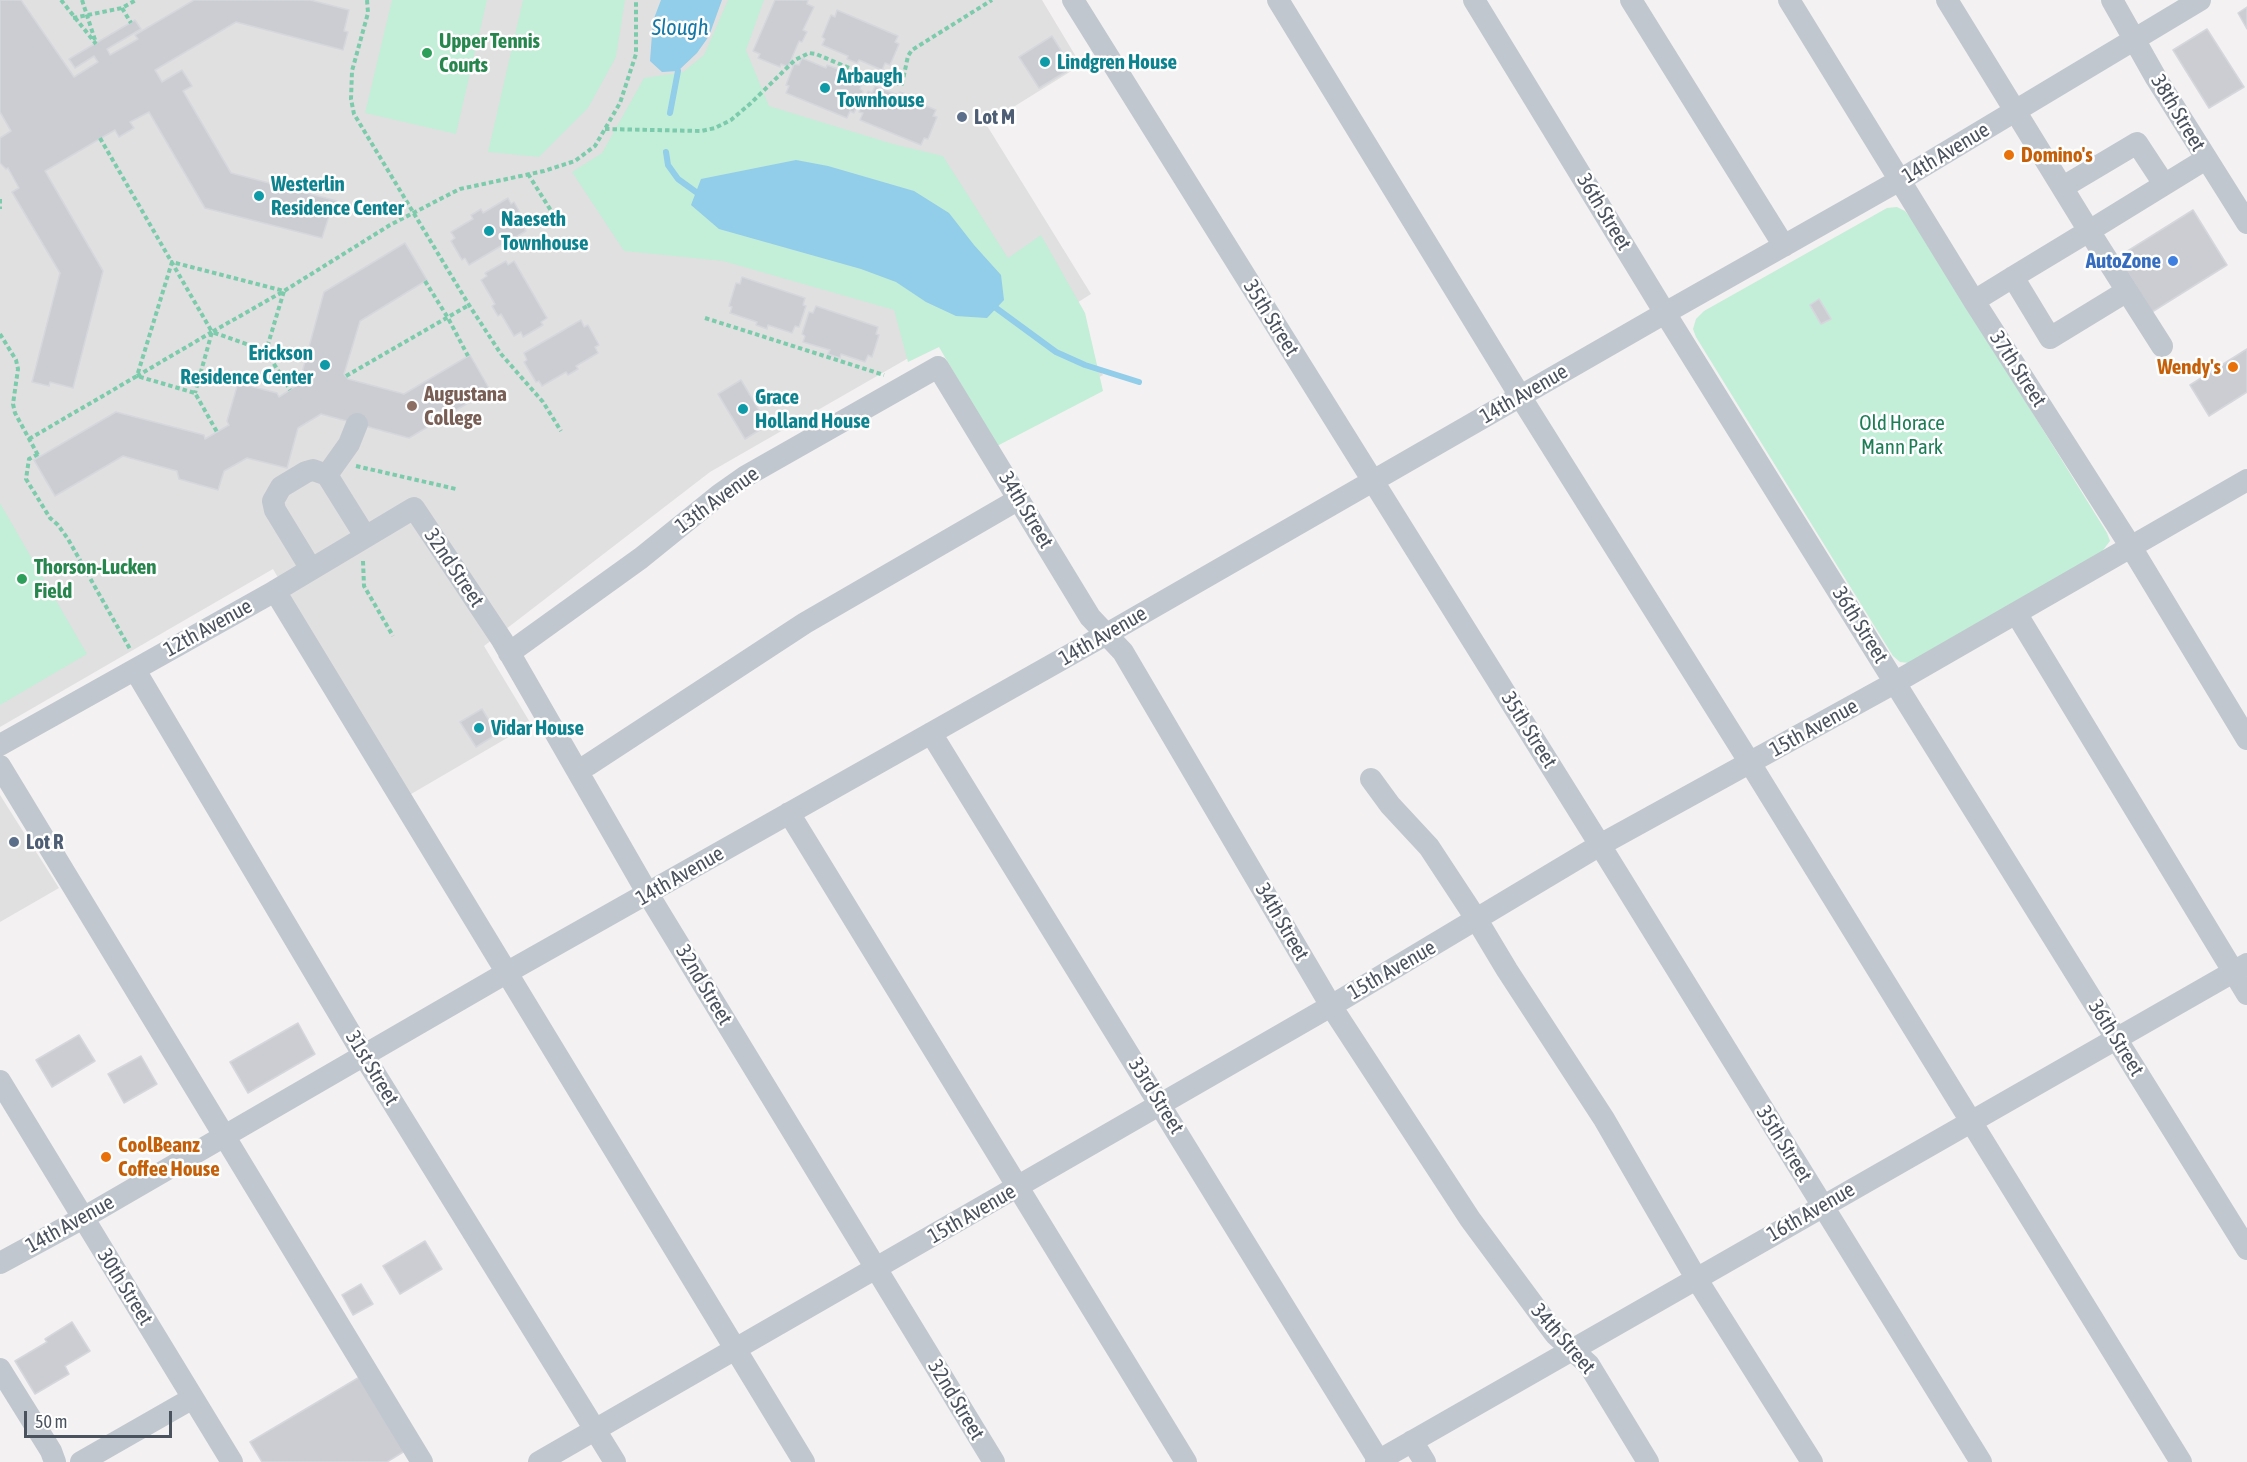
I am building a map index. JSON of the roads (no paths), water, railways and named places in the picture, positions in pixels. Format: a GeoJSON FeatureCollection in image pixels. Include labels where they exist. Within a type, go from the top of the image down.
{"type":"FeatureCollection","features":[{"type":"Feature","properties":{"kind":"street","name":"35th Street"},"geometry":{"type":"LineString","coordinates":[[1073,0],[1600,845],[1981,1462]]}},
{"type":"Feature","properties":{"kind":"street"},"geometry":{"type":"LineString","coordinates":[[1278,0],[1520,396],[1750,763],[2181,1462]]}},
{"type":"Feature","properties":{"kind":"street","name":"36th Street"},"geometry":{"type":"LineString","coordinates":[[1474,0],[1665,313],[2247,1248]]}},
{"type":"Feature","properties":{"kind":"street"},"geometry":{"type":"LineString","coordinates":[[1631,0],[1784,246]]}},
{"type":"Feature","properties":{"kind":"street","name":"37th Street"},"geometry":{"type":"LineString","coordinates":[[1789,0],[1974,301],[2131,547],[2247,739]]}},
{"type":"Feature","properties":{"kind":"street"},"geometry":{"type":"LineString","coordinates":[[1947,0],[2162,346]]}},
{"type":"Feature","properties":{"kind":"street","name":"38th Street"},"geometry":{"type":"LineString","coordinates":[[2112,0],[2156,78],[2206,159],[2244,211]]}},
{"type":"Feature","properties":{"kind":"street","name":"14th Avenue"},"geometry":{"type":"LineString","coordinates":[[0,1263],[83,1218],[506,974],[1105,635],[1900,180],[2200,0]]}},
{"type":"Feature","properties":{"kind":"street"},"geometry":{"type":"LineString","coordinates":[[2063,187],[2137,142],[2164,184]]}},
{"type":"Feature","properties":{"kind":"street"},"geometry":{"type":"LineString","coordinates":[[1974,301],[2206,159]]}},
{"type":"Feature","properties":{"kind":"street"},"geometry":{"type":"LineString","coordinates":[[2013,277],[2050,338],[2127,291]]}},
{"type":"Feature","properties":{"kind":"street","name":"13th Avenue"},"geometry":{"type":"LineString","coordinates":[[510,653],[641,558],[746,476],[938,367]]}},
{"type":"Feature","properties":{"kind":"street","name":"34th Street"},"geometry":{"type":"LineString","coordinates":[[938,367],[1090,617],[1123,652],[1331,1006],[1470,1219],[1555,1334],[1589,1365],[1648,1462]]}},
{"type":"Feature","properties":{"kind":"street"},"geometry":{"type":"LineString","coordinates":[[311,569],[275,510],[273,501],[281,487],[306,472],[332,468],[349,444],[357,424]]}},
{"type":"Feature","properties":{"kind":"street"},"geometry":{"type":"LineString","coordinates":[[332,468],[364,537]]}},
{"type":"Feature","properties":{"kind":"street","name":"15th Avenue"},"geometry":{"type":"LineString","coordinates":[[539,1462],[1331,1006],[1600,845],[1896,682],[2131,547],[2246,485]]}},
{"type":"Feature","properties":{"kind":"street"},"geometry":{"type":"LineString","coordinates":[[588,765],[805,623],[1019,499]]}},
{"type":"Feature","properties":{"kind":"street","name":"32nd Street"},"geometry":{"type":"LineString","coordinates":[[414,508],[510,653],[648,894],[994,1462]]}},
{"type":"Feature","properties":{"kind":"street","name":"12th Avenue"},"geometry":{"type":"LineString","coordinates":[[0,745],[275,591],[414,508]]}},
{"type":"Feature","properties":{"kind":"street"},"geometry":{"type":"LineString","coordinates":[[275,591],[804,1462]]}},
{"type":"Feature","properties":{"kind":"street"},"geometry":{"type":"LineString","coordinates":[[2016,613],[2240,968],[2247,994]]}},
{"type":"Feature","properties":{"kind":"street","name":"31st Street"},"geometry":{"type":"LineString","coordinates":[[138,668],[364,1056],[615,1462]]}},
{"type":"Feature","properties":{"kind":"street","name":"33rd Street"},"geometry":{"type":"LineString","coordinates":[[931,733],[1161,1104],[1378,1461]]}},
{"type":"Feature","properties":{"kind":"street"},"geometry":{"type":"LineString","coordinates":[[0,766],[422,1462]]}},
{"type":"Feature","properties":{"kind":"street"},"geometry":{"type":"LineString","coordinates":[[1371,779],[1390,805],[1428,847],[1477,920],[1604,1119],[1696,1278],[1812,1462]]}},
{"type":"Feature","properties":{"kind":"street"},"geometry":{"type":"LineString","coordinates":[[789,813],[1186,1462]]}},
{"type":"Feature","properties":{"kind":"street","name":"16th Avenue"},"geometry":{"type":"LineString","coordinates":[[1378,1461],[2240,968]]}},
{"type":"Feature","properties":{"kind":"street","name":"30th Street"},"geometry":{"type":"LineString","coordinates":[[0,1081],[232,1462]]}},
{"type":"Feature","properties":{"kind":"street"},"geometry":{"type":"LineString","coordinates":[[0,1370],[51,1451],[55,1462]]}},
{"type":"Feature","properties":{"kind":"street"},"geometry":{"type":"LineString","coordinates":[[81,1462],[193,1398]]}},
{"type":"Feature","properties":{"kind":"street"},"geometry":{"type":"LineString","coordinates":[[1412,1442],[1425,1462]]}},
{"type":"Feature","properties":{"kind":"water","name":"Slough"},"geometry":{"type":"Polygon","coordinates":[[[661,0],[722,0],[709,36],[697,53],[678,71],[662,72],[650,61],[653,21],[661,0]]]}},
{"type":"Feature","properties":{"kind":"water"},"geometry":{"type":"Polygon","coordinates":[[[796,160],[828,166],[914,191],[949,213],[1001,275],[1004,300],[987,318],[956,316],[926,302],[896,282],[861,269],[719,229],[691,205],[701,179],[796,160]]]}},
{"type":"Feature","properties":{"kind":"waterway"},"geometry":{"type":"LineString","coordinates":[[670,113],[678,71]]}},
{"type":"Feature","properties":{"kind":"waterway"},"geometry":{"type":"LineString","coordinates":[[666,152],[668,165],[678,179],[696,192]]}},
{"type":"Feature","properties":{"kind":"waterway"},"geometry":{"type":"LineString","coordinates":[[996,308],[1056,352],[1085,365],[1139,382]]}},
{"type":"Feature","properties":{"kind":"place","name":"Upper Tennis Courts"},"geometry":{"type":"Point","coordinates":[427,53]}},
{"type":"Feature","properties":{"kind":"place","name":"Lindgren House"},"geometry":{"type":"Point","coordinates":[1045,62]}},
{"type":"Feature","properties":{"kind":"place","name":"Arbaugh Townhouse"},"geometry":{"type":"Point","coordinates":[825,88]}},
{"type":"Feature","properties":{"kind":"place","name":"Lot M"},"geometry":{"type":"Point","coordinates":[962,117]}},
{"type":"Feature","properties":{"kind":"place","name":"Domino's"},"geometry":{"type":"Point","coordinates":[2009,155]}},
{"type":"Feature","properties":{"kind":"place","name":"Westerlin Residence Center"},"geometry":{"type":"Point","coordinates":[259,196]}},
{"type":"Feature","properties":{"kind":"place","name":"Naeseth Townhouse"},"geometry":{"type":"Point","coordinates":[489,231]}},
{"type":"Feature","properties":{"kind":"place","name":"AutoZone"},"geometry":{"type":"Point","coordinates":[2173,261]}},
{"type":"Feature","properties":{"kind":"place","name":"Erickson Residence Center"},"geometry":{"type":"Point","coordinates":[325,365]}},
{"type":"Feature","properties":{"kind":"place","name":"Wendy's"},"geometry":{"type":"Point","coordinates":[2233,367]}},
{"type":"Feature","properties":{"kind":"place","name":"Augustana College"},"geometry":{"type":"Point","coordinates":[412,406]}},
{"type":"Feature","properties":{"kind":"place","name":"Grace Holland House"},"geometry":{"type":"Point","coordinates":[743,409]}},
{"type":"Feature","properties":{"kind":"place","name":"Thorson-Lucken Field"},"geometry":{"type":"Point","coordinates":[22,579]}},
{"type":"Feature","properties":{"kind":"place","name":"Vidar House"},"geometry":{"type":"Point","coordinates":[479,728]}},
{"type":"Feature","properties":{"kind":"place","name":"Lot R"},"geometry":{"type":"Point","coordinates":[14,842]}},
{"type":"Feature","properties":{"kind":"place","name":"CoolBeanz Coffee House"},"geometry":{"type":"Point","coordinates":[106,1157]}},
{"type":"Feature","properties":{"kind":"park label","name":"Old Horace Mann Park"},"geometry":{"type":"Point","coordinates":[1902,435]}}]}
